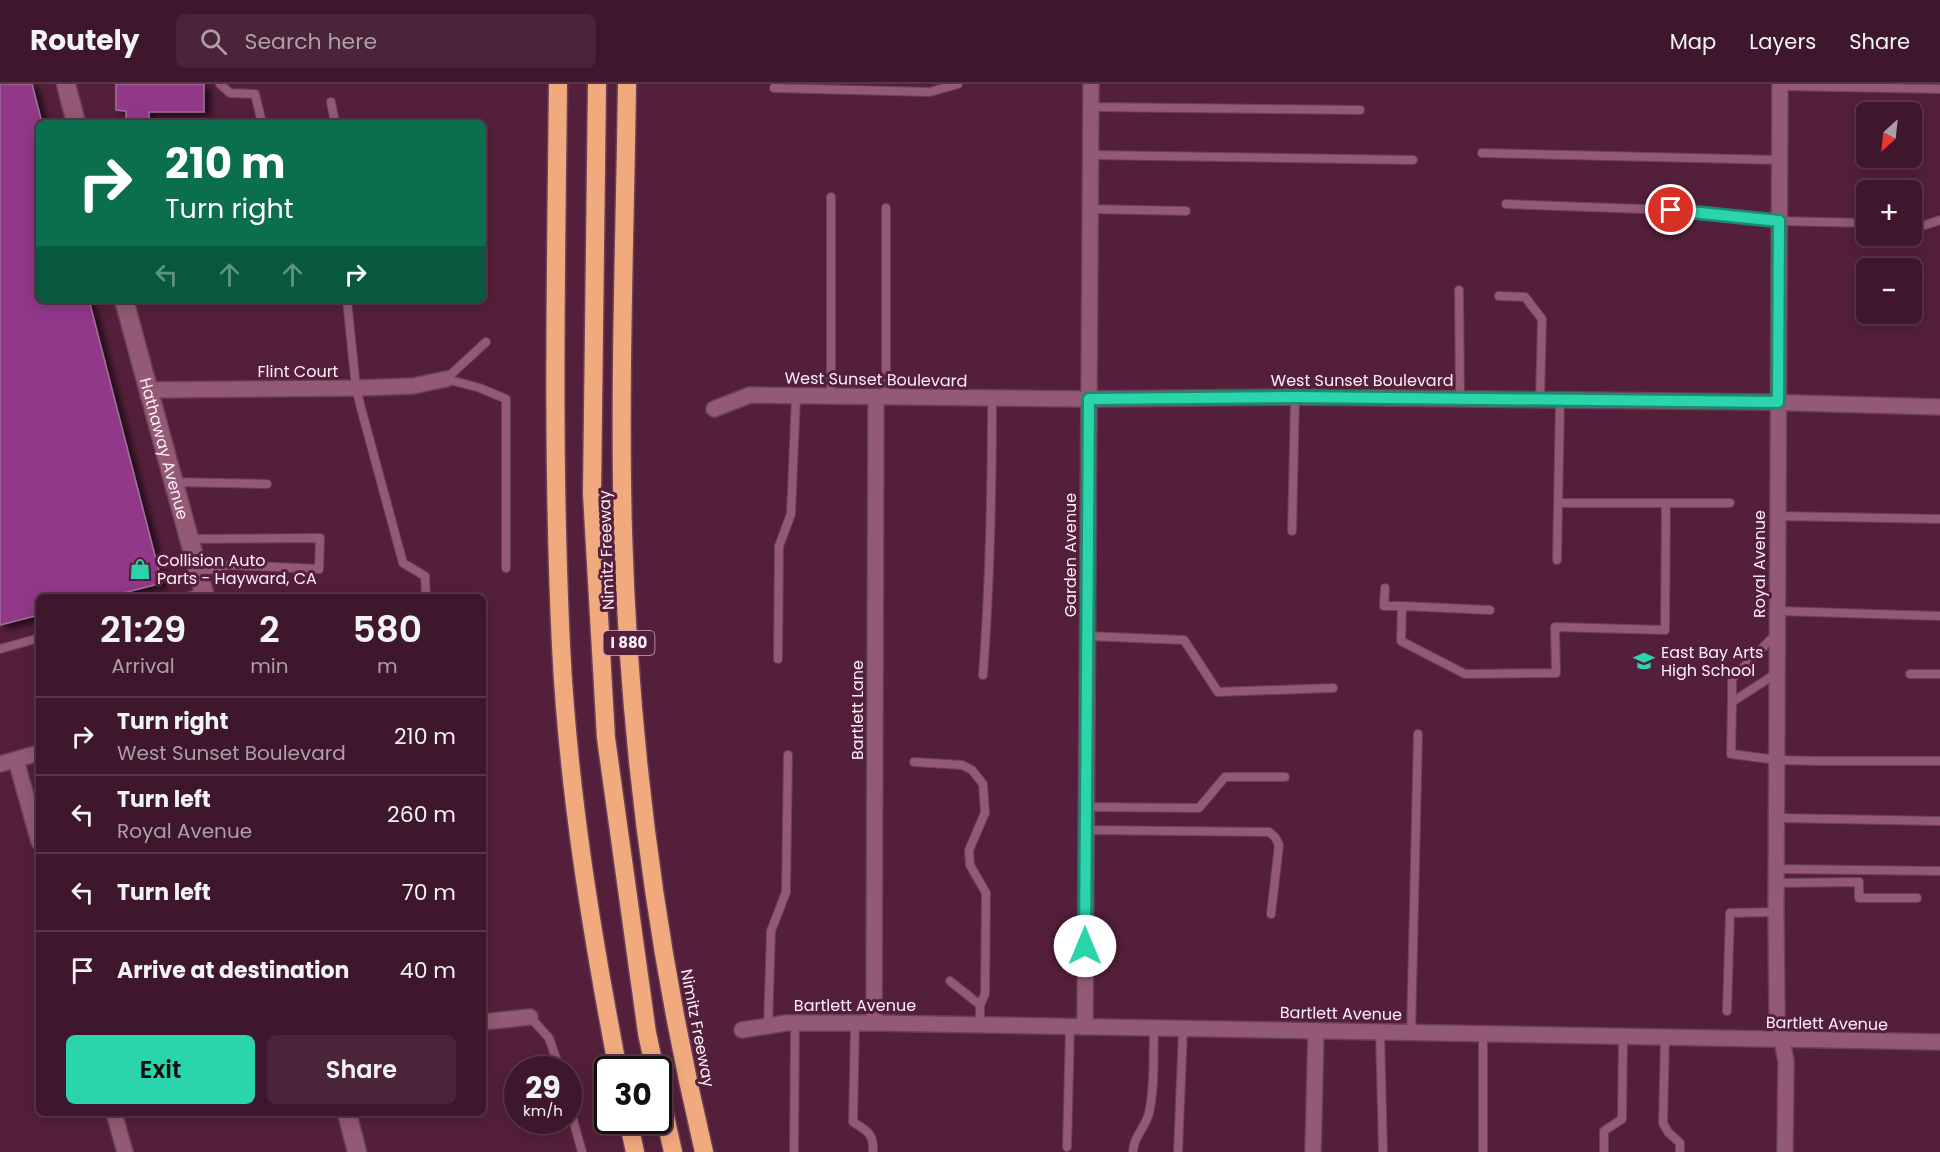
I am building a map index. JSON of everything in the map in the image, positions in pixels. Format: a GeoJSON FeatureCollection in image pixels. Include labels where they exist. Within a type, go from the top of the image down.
{"type":"FeatureCollection","features":[{"type":"Feature","properties":{"kind":"highway"},"geometry":{"type":"LineString","coordinates":[[548,84],[556,210]]}},
{"type":"Feature","properties":{"kind":"highway"},"geometry":{"type":"LineString","coordinates":[[558,84],[557,524],[561,648],[571,773],[587,893],[615,1056]]}},
{"type":"Feature","properties":{"kind":"highway","name":"I 880"},"geometry":{"type":"LineString","coordinates":[[597,84],[592,494],[606,738],[652,1056]]}},
{"type":"Feature","properties":{"kind":"highway","name":"Nimitz Freeway"},"geometry":{"type":"LineString","coordinates":[[627,84],[622,411],[629,642],[639,770],[654,888],[671,996],[704,1152]]}},
{"type":"Feature","properties":{"kind":"highway"},"geometry":{"type":"LineString","coordinates":[[631,1134],[635,1152]]}},
{"type":"Feature","properties":{"kind":"highway"},"geometry":{"type":"LineString","coordinates":[[669,1134],[673,1152]]}},
{"type":"Feature","properties":{"kind":"street"},"geometry":{"type":"LineString","coordinates":[[66,84],[75,120]]}},
{"type":"Feature","properties":{"kind":"street","name":"Garden Avenue"},"geometry":{"type":"LineString","coordinates":[[1077,1027],[1086,830],[1091,84]]}},
{"type":"Feature","properties":{"kind":"street","name":"Royal Avenue"},"geometry":{"type":"LineString","coordinates":[[1780,85],[1776,912],[1777,1015],[1786,1061],[1785,1152]]}},
{"type":"Feature","properties":{"kind":"street","name":"Hathaway Avenue"},"geometry":{"type":"LineString","coordinates":[[125,303],[205,594]]}},
{"type":"Feature","properties":{"kind":"street","name":"Flint Court"},"geometry":{"type":"LineString","coordinates":[[149,390],[413,386],[447,379]]}},
{"type":"Feature","properties":{"kind":"street","name":"West Sunset Boulevard"},"geometry":{"type":"LineString","coordinates":[[714,409],[750,395],[1089,399],[1460,398],[1940,406]]}},
{"type":"Feature","properties":{"kind":"street","name":"Bartlett Lane"},"geometry":{"type":"LineString","coordinates":[[874,1023],[881,397]]}},
{"type":"Feature","properties":{"kind":"street"},"geometry":{"type":"LineString","coordinates":[[0,764],[36,754]]}},
{"type":"Feature","properties":{"kind":"street"},"geometry":{"type":"LineString","coordinates":[[16,760],[36,831]]}},
{"type":"Feature","properties":{"kind":"street"},"geometry":{"type":"LineString","coordinates":[[486,1022],[530,1017]]}},
{"type":"Feature","properties":{"kind":"street","name":"Bartlett Avenue"},"geometry":{"type":"LineString","coordinates":[[742,1030],[786,1023],[874,1023],[1940,1042]]}},
{"type":"Feature","properties":{"kind":"street"},"geometry":{"type":"LineString","coordinates":[[1313,1152],[1316,1031]]}},
{"type":"Feature","properties":{"kind":"street"},"geometry":{"type":"LineString","coordinates":[[115,1116],[125,1152]]}},
{"type":"Feature","properties":{"kind":"street"},"geometry":{"type":"LineString","coordinates":[[348,1116],[357,1152]]}},
{"type":"Feature","properties":{"kind":"lane"},"geometry":{"type":"LineString","coordinates":[[220,84],[230,93],[255,94],[261,120]]}},
{"type":"Feature","properties":{"kind":"lane"},"geometry":{"type":"LineString","coordinates":[[774,88],[930,92],[958,84]]}},
{"type":"Feature","properties":{"kind":"lane"},"geometry":{"type":"LineString","coordinates":[[1780,85],[1940,89]]}},
{"type":"Feature","properties":{"kind":"lane"},"geometry":{"type":"LineString","coordinates":[[331,102],[334,120]]}},
{"type":"Feature","properties":{"kind":"lane"},"geometry":{"type":"LineString","coordinates":[[1091,107],[1360,110]]}},
{"type":"Feature","properties":{"kind":"lane"},"geometry":{"type":"LineString","coordinates":[[1482,153],[1779,160]]}},
{"type":"Feature","properties":{"kind":"lane"},"geometry":{"type":"LineString","coordinates":[[1091,155],[1413,160]]}},
{"type":"Feature","properties":{"kind":"lane"},"geometry":{"type":"LineString","coordinates":[[831,197],[831,396]]}},
{"type":"Feature","properties":{"kind":"lane"},"geometry":{"type":"LineString","coordinates":[[1506,204],[1671,210],[1779,221],[1856,223]]}},
{"type":"Feature","properties":{"kind":"lane"},"geometry":{"type":"LineString","coordinates":[[881,397],[886,208]]}},
{"type":"Feature","properties":{"kind":"lane"},"geometry":{"type":"LineString","coordinates":[[1090,209],[1186,211]]}},
{"type":"Feature","properties":{"kind":"lane"},"geometry":{"type":"LineString","coordinates":[[1922,225],[1940,220]]}},
{"type":"Feature","properties":{"kind":"lane"},"geometry":{"type":"LineString","coordinates":[[1459,290],[1460,398]]}},
{"type":"Feature","properties":{"kind":"lane"},"geometry":{"type":"LineString","coordinates":[[1499,296],[1525,297],[1542,319],[1540,399]]}},
{"type":"Feature","properties":{"kind":"lane"},"geometry":{"type":"LineString","coordinates":[[347,303],[356,388],[403,563],[425,576],[426,594]]}},
{"type":"Feature","properties":{"kind":"lane"},"geometry":{"type":"LineString","coordinates":[[447,379],[486,342]]}},
{"type":"Feature","properties":{"kind":"lane"},"geometry":{"type":"LineString","coordinates":[[447,379],[480,388],[506,399],[506,568]]}},
{"type":"Feature","properties":{"kind":"lane"},"geometry":{"type":"LineString","coordinates":[[778,659],[779,546],[791,514],[796,396]]}},
{"type":"Feature","properties":{"kind":"lane"},"geometry":{"type":"LineString","coordinates":[[1292,531],[1295,397]]}},
{"type":"Feature","properties":{"kind":"lane"},"geometry":{"type":"LineString","coordinates":[[983,675],[990,587],[992,398]]}},
{"type":"Feature","properties":{"kind":"lane"},"geometry":{"type":"LineString","coordinates":[[1557,560],[1560,399]]}},
{"type":"Feature","properties":{"kind":"lane"},"geometry":{"type":"LineString","coordinates":[[174,482],[267,484]]}},
{"type":"Feature","properties":{"kind":"lane"},"geometry":{"type":"LineString","coordinates":[[1558,503],[1730,503]]}},
{"type":"Feature","properties":{"kind":"lane"},"geometry":{"type":"LineString","coordinates":[[1402,606],[1401,641],[1466,674],[1556,673],[1555,627],[1665,630],[1666,503]]}},
{"type":"Feature","properties":{"kind":"lane"},"geometry":{"type":"LineString","coordinates":[[1777,516],[1940,519]]}},
{"type":"Feature","properties":{"kind":"lane"},"geometry":{"type":"LineString","coordinates":[[190,539],[320,538],[319,568],[229,566],[199,573]]}},
{"type":"Feature","properties":{"kind":"lane"},"geometry":{"type":"LineString","coordinates":[[1384,588],[1384,606],[1490,610]]}},
{"type":"Feature","properties":{"kind":"lane"},"geometry":{"type":"LineString","coordinates":[[1777,611],[1940,616]]}},
{"type":"Feature","properties":{"kind":"lane"},"geometry":{"type":"LineString","coordinates":[[1777,633],[1732,679],[1731,754],[1777,760],[1940,761]]}},
{"type":"Feature","properties":{"kind":"lane"},"geometry":{"type":"LineString","coordinates":[[1087,636],[1184,640],[1218,692],[1333,688]]}},
{"type":"Feature","properties":{"kind":"lane"},"geometry":{"type":"LineString","coordinates":[[0,649],[36,639]]}},
{"type":"Feature","properties":{"kind":"lane"},"geometry":{"type":"LineString","coordinates":[[1732,702],[1777,673]]}},
{"type":"Feature","properties":{"kind":"lane"},"geometry":{"type":"LineString","coordinates":[[1910,674],[1940,674]]}},
{"type":"Feature","properties":{"kind":"lane"},"geometry":{"type":"LineString","coordinates":[[1411,1033],[1418,734]]}},
{"type":"Feature","properties":{"kind":"lane"},"geometry":{"type":"LineString","coordinates":[[768,1027],[771,931],[786,892],[788,755]]}},
{"type":"Feature","properties":{"kind":"lane"},"geometry":{"type":"LineString","coordinates":[[914,762],[962,765],[972,770],[983,784],[985,813],[969,850],[970,865],[986,893],[985,994],[980,1005],[980,1025]]}},
{"type":"Feature","properties":{"kind":"lane"},"geometry":{"type":"LineString","coordinates":[[1086,807],[1199,808],[1225,777],[1285,777]]}},
{"type":"Feature","properties":{"kind":"lane"},"geometry":{"type":"LineString","coordinates":[[1776,818],[1940,821]]}},
{"type":"Feature","properties":{"kind":"lane"},"geometry":{"type":"LineString","coordinates":[[1086,830],[1269,832],[1275,837],[1278,845],[1271,914]]}},
{"type":"Feature","properties":{"kind":"lane"},"geometry":{"type":"LineString","coordinates":[[1776,876],[1940,871]]}},
{"type":"Feature","properties":{"kind":"lane"},"geometry":{"type":"LineString","coordinates":[[1776,876],[1859,882],[1859,898],[1917,898]]}},
{"type":"Feature","properties":{"kind":"lane"},"geometry":{"type":"LineString","coordinates":[[1727,1011],[1730,913],[1776,912]]}},
{"type":"Feature","properties":{"kind":"lane"},"geometry":{"type":"LineString","coordinates":[[950,981],[980,1005]]}},
{"type":"Feature","properties":{"kind":"lane"},"geometry":{"type":"LineString","coordinates":[[530,1017],[549,1038],[555,1056]]}},
{"type":"Feature","properties":{"kind":"lane"},"geometry":{"type":"LineString","coordinates":[[795,1023],[795,1152]]}},
{"type":"Feature","properties":{"kind":"lane"},"geometry":{"type":"LineString","coordinates":[[855,1023],[853,1122],[868,1132],[873,1140],[873,1152]]}},
{"type":"Feature","properties":{"kind":"lane"},"geometry":{"type":"LineString","coordinates":[[1068,1147],[1077,1027]]}},
{"type":"Feature","properties":{"kind":"lane"},"geometry":{"type":"LineString","coordinates":[[1133,1152],[1134,1141],[1146,1121],[1152,1099],[1154,1028]]}},
{"type":"Feature","properties":{"kind":"lane"},"geometry":{"type":"LineString","coordinates":[[1178,1152],[1183,1029]]}},
{"type":"Feature","properties":{"kind":"lane"},"geometry":{"type":"LineString","coordinates":[[1380,1032],[1383,1152]]}},
{"type":"Feature","properties":{"kind":"lane"},"geometry":{"type":"LineString","coordinates":[[1483,1034],[1483,1152]]}},
{"type":"Feature","properties":{"kind":"lane"},"geometry":{"type":"LineString","coordinates":[[1604,1152],[1604,1131],[1622,1119],[1623,1037]]}},
{"type":"Feature","properties":{"kind":"lane"},"geometry":{"type":"LineString","coordinates":[[1665,1037],[1663,1123],[1668,1132],[1680,1143],[1680,1152]]}},
{"type":"Feature","properties":{"kind":"lane"},"geometry":{"type":"LineString","coordinates":[[577,1134],[582,1152]]}},
{"type":"Feature","properties":{"kind":"building"},"geometry":{"type":"Polygon","coordinates":[[[0,84],[32,84],[41,120],[36,120],[36,303],[90,303],[162,583],[120,594],[36,594],[36,616],[0,625],[0,84]]]}},
{"type":"Feature","properties":{"kind":"building"},"geometry":{"type":"Polygon","coordinates":[[[116,84],[204,84],[204,112],[149,112],[149,120],[126,120],[126,111],[116,110],[116,84]]]}},
{"type":"Feature","properties":{"kind":"place","name":"Collision Auto Parts - Hayward, CA"},"geometry":{"type":"Point","coordinates":[140,569]}},
{"type":"Feature","properties":{"kind":"place","name":"East Bay Arts High School"},"geometry":{"type":"Point","coordinates":[1644,661]}},
{"type":"Feature","properties":{"kind":"route"},"geometry":{"type":"LineString","coordinates":[[1085,946],[1089,399],[1295,397],[1778,402],[1779,221],[1671,210]]}}]}
